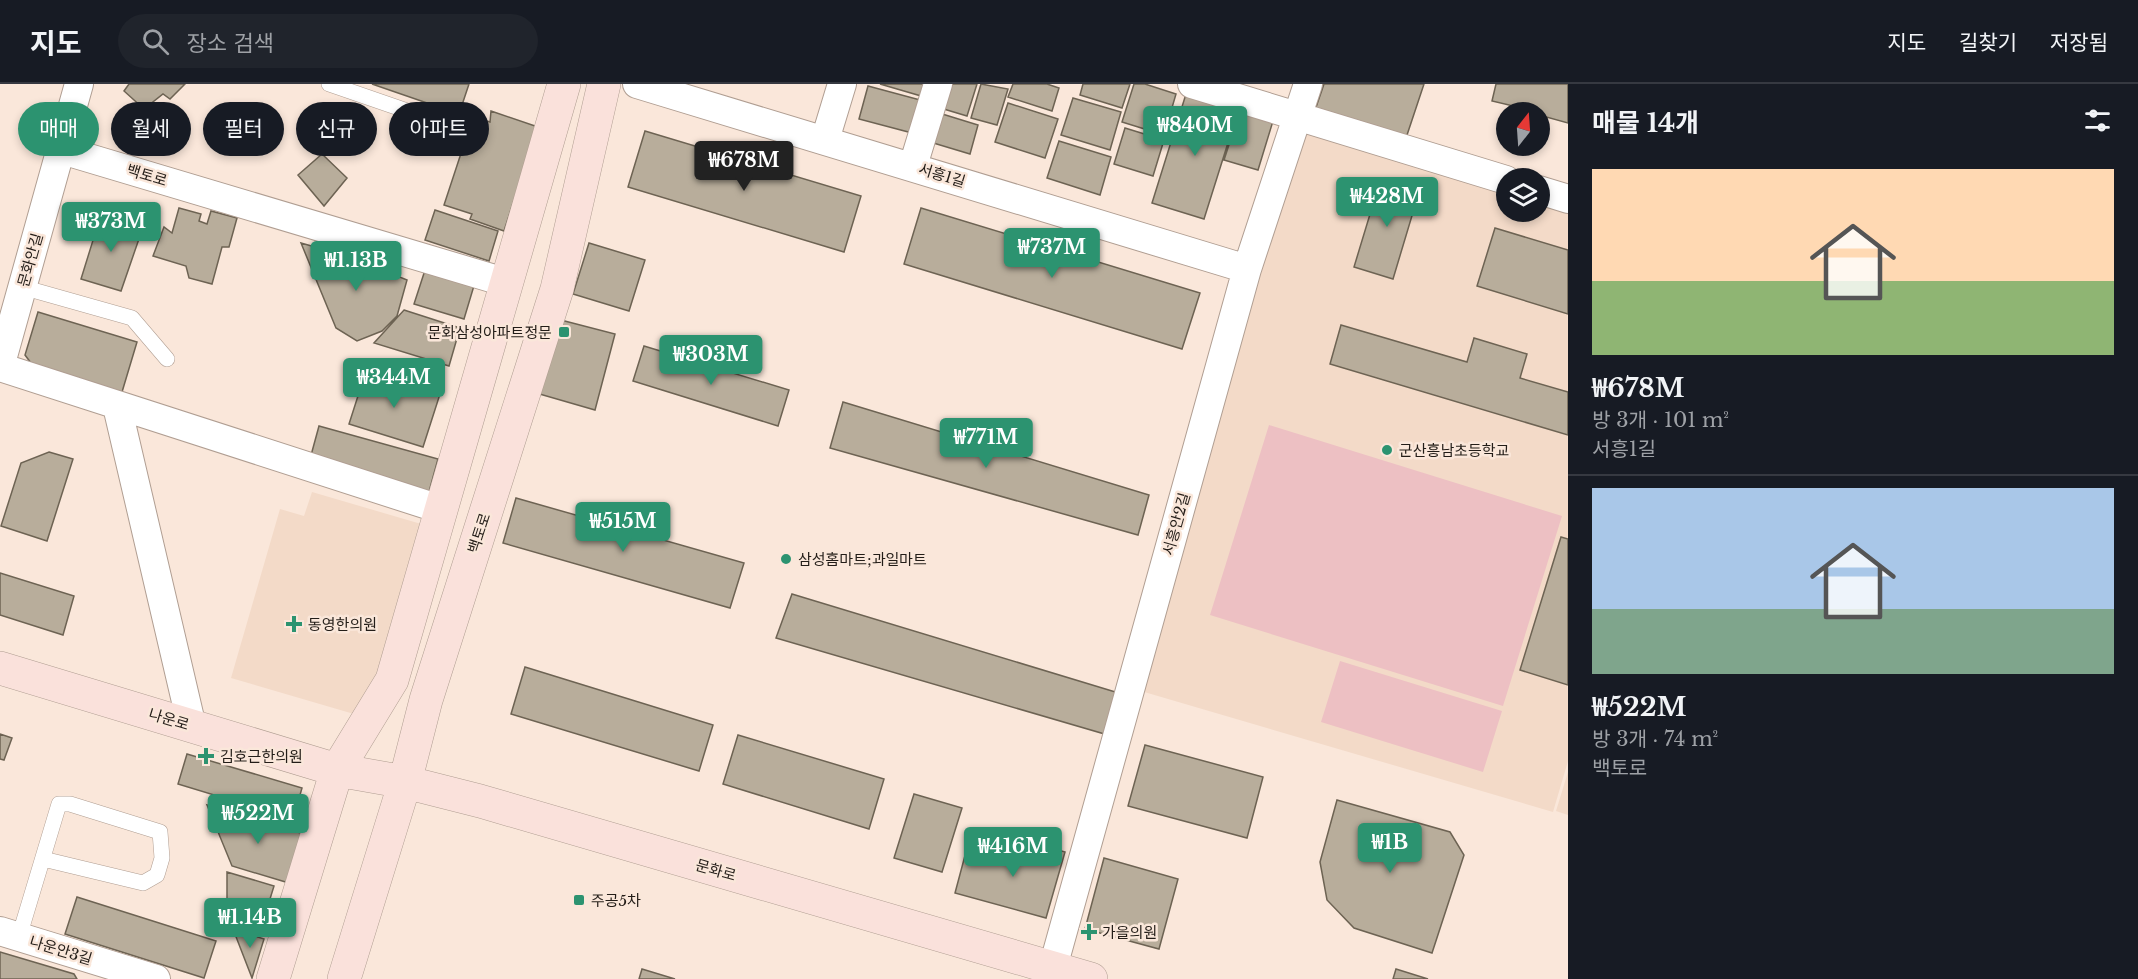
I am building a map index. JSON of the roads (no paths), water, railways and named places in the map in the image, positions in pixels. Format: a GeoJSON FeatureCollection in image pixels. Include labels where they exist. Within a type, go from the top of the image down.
{"type":"FeatureCollection","features":[{"type":"Feature","properties":{"kind":"street","name":"문화안길"},"geometry":{"type":"LineString","coordinates":[[74,102],[79,84]]}},
{"type":"Feature","properties":{"kind":"street"},"geometry":{"type":"LineString","coordinates":[[273,979],[337,770],[392,680],[564,84]]}},
{"type":"Feature","properties":{"kind":"street","name":"백토로"},"geometry":{"type":"LineString","coordinates":[[344,979],[405,782],[426,700],[557,288],[604,84]]}},
{"type":"Feature","properties":{"kind":"street","name":"서흥1길"},"geometry":{"type":"LineString","coordinates":[[637,84],[1247,269]]}},
{"type":"Feature","properties":{"kind":"street"},"geometry":{"type":"LineString","coordinates":[[825,140],[842,84]]}},
{"type":"Feature","properties":{"kind":"street"},"geometry":{"type":"LineString","coordinates":[[913,166],[938,84]]}},
{"type":"Feature","properties":{"kind":"street"},"geometry":{"type":"LineString","coordinates":[[1192,84],[1496,177]]}},
{"type":"Feature","properties":{"kind":"street","name":"서흥안2길"},"geometry":{"type":"LineString","coordinates":[[1053,967],[1247,269],[1308,84]]}},
{"type":"Feature","properties":{"kind":"street","name":"문화안길"},"geometry":{"type":"LineString","coordinates":[[0,367],[4,332],[22,286],[60,156]]}},
{"type":"Feature","properties":{"kind":"street","name":"백토로"},"geometry":{"type":"LineString","coordinates":[[82,156],[508,283]]}},
{"type":"Feature","properties":{"kind":"street"},"geometry":{"type":"LineString","coordinates":[[1550,193],[1568,199]]}},
{"type":"Feature","properties":{"kind":"street"},"geometry":{"type":"LineString","coordinates":[[0,367],[440,509]]}},
{"type":"Feature","properties":{"kind":"street"},"geometry":{"type":"LineString","coordinates":[[117,406],[192,727]]}},
{"type":"Feature","properties":{"kind":"street","name":"나운로"},"geometry":{"type":"LineString","coordinates":[[0,668],[337,770]]}},
{"type":"Feature","properties":{"kind":"street","name":"문화로"},"geometry":{"type":"LineString","coordinates":[[337,770],[405,782],[480,801],[1091,979]]}},
{"type":"Feature","properties":{"kind":"street","name":"나운안3길"},"geometry":{"type":"LineString","coordinates":[[10,934],[104,972],[156,979]]}},
{"type":"Feature","properties":{"kind":"lane"},"geometry":{"type":"LineString","coordinates":[[329,84],[389,105]]}},
{"type":"Feature","properties":{"kind":"lane"},"geometry":{"type":"LineString","coordinates":[[22,286],[132,318],[168,358]]}},
{"type":"Feature","properties":{"kind":"lane"},"geometry":{"type":"LineString","coordinates":[[10,934],[43,859],[59,804],[70,804],[160,832],[162,858],[157,875],[143,884],[43,859]]}},
{"type":"Feature","properties":{"kind":"place","name":"문화삼성아파트정문"},"geometry":{"type":"Point","coordinates":[564,332]}},
{"type":"Feature","properties":{"kind":"place","name":"군산흥남초등학교"},"geometry":{"type":"Point","coordinates":[1387,450]}},
{"type":"Feature","properties":{"kind":"place","name":"삼성홈마트;과일마트"},"geometry":{"type":"Point","coordinates":[786,559]}},
{"type":"Feature","properties":{"kind":"place","name":"동영한의원"},"geometry":{"type":"Point","coordinates":[294,624]}},
{"type":"Feature","properties":{"kind":"place","name":"김호근한의원"},"geometry":{"type":"Point","coordinates":[206,756]}},
{"type":"Feature","properties":{"kind":"place","name":"주공5차"},"geometry":{"type":"Point","coordinates":[579,900]}},
{"type":"Feature","properties":{"kind":"place","name":"가을의원"},"geometry":{"type":"Point","coordinates":[1089,932]}}]}
